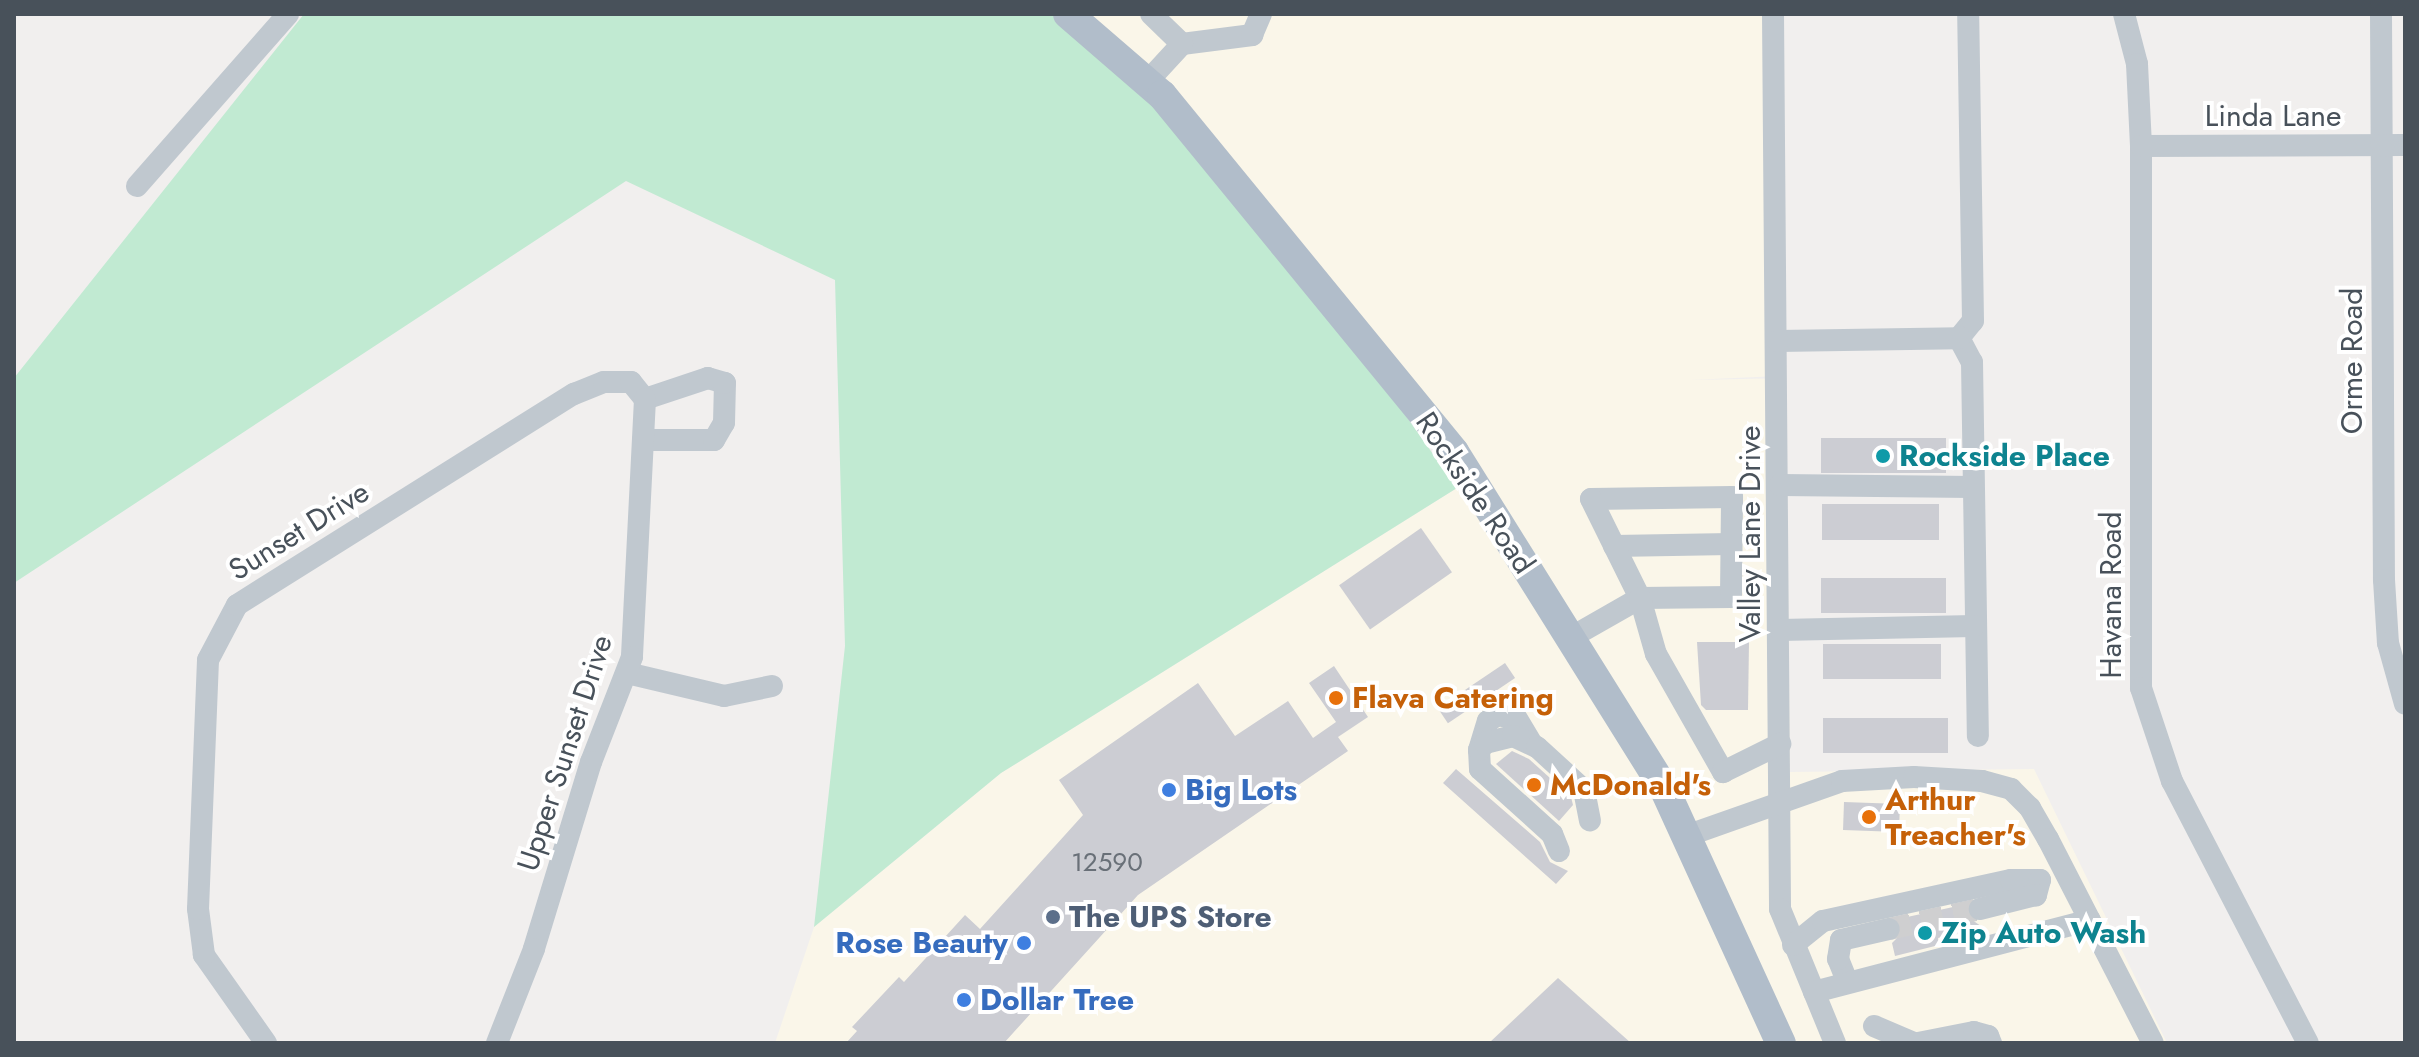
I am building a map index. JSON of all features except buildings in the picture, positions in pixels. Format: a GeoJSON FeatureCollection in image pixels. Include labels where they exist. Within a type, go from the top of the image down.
{"type":"FeatureCollection","features":[{"type":"Feature","properties":{"kind":"main road","name":"Rockside Road"},"geometry":{"type":"LineString","coordinates":[[1068,14],[1147,82],[1454,452],[1689,835],[1781,1043]]}},
{"type":"Feature","properties":{"kind":"street"},"geometry":{"type":"LineString","coordinates":[[137,186],[288,14]]}},
{"type":"Feature","properties":{"kind":"street"},"geometry":{"type":"LineString","coordinates":[[1151,14],[1182,44]]}},
{"type":"Feature","properties":{"kind":"street"},"geometry":{"type":"LineString","coordinates":[[1147,82],[1182,44],[1252,35],[1261,14]]}},
{"type":"Feature","properties":{"kind":"street","name":"Valley Lane Drive"},"geometry":{"type":"LineString","coordinates":[[1773,14],[1780,485],[1780,909],[1835,1043]]}},
{"type":"Feature","properties":{"kind":"street"},"geometry":{"type":"LineString","coordinates":[[1778,341],[1959,338],[1973,321],[1968,14]]}},
{"type":"Feature","properties":{"kind":"street","name":"Havana Road"},"geometry":{"type":"LineString","coordinates":[[2124,14],[2137,64],[2141,146],[2141,688],[2172,781],[2308,1043]]}},
{"type":"Feature","properties":{"kind":"street","name":"Orme Road"},"geometry":{"type":"LineString","coordinates":[[2381,14],[2384,580],[2388,643],[2405,704]]}},
{"type":"Feature","properties":{"kind":"street","name":"Linda Lane"},"geometry":{"type":"LineString","coordinates":[[2141,146],[2405,145]]}},
{"type":"Feature","properties":{"kind":"street"},"geometry":{"type":"LineString","coordinates":[[1959,338],[1972,362],[1978,736]]}},
{"type":"Feature","properties":{"kind":"street","name":"Sunset Drive"},"geometry":{"type":"LineString","coordinates":[[266,1043],[204,955],[198,909],[208,660],[237,605],[574,394],[604,382],[638,390],[708,378],[725,383],[724,423],[714,440],[643,440]]}},
{"type":"Feature","properties":{"kind":"street","name":"Upper Sunset Drive"},"geometry":{"type":"LineString","coordinates":[[497,1043],[534,949],[591,762],[627,673],[636,630],[643,440],[638,390]]}},
{"type":"Feature","properties":{"kind":"street"},"geometry":{"type":"LineString","coordinates":[[1780,485],[1973,487]]}},
{"type":"Feature","properties":{"kind":"street"},"geometry":{"type":"LineString","coordinates":[[1570,638],[1640,598],[1731,597],[1732,497],[1591,499],[1640,598],[1656,654],[1723,772],[1780,744]]}},
{"type":"Feature","properties":{"kind":"street"},"geometry":{"type":"LineString","coordinates":[[1614,546],[1731,544]]}},
{"type":"Feature","properties":{"kind":"street"},"geometry":{"type":"LineString","coordinates":[[1780,630],[1974,626]]}},
{"type":"Feature","properties":{"kind":"street"},"geometry":{"type":"LineString","coordinates":[[627,673],[724,696],[772,686]]}},
{"type":"Feature","properties":{"kind":"street"},"geometry":{"type":"LineString","coordinates":[[1559,851],[1552,834],[1480,769],[1479,750],[1485,743],[1513,736],[1532,744],[1584,790],[1590,820]]}},
{"type":"Feature","properties":{"kind":"street"},"geometry":{"type":"LineString","coordinates":[[1689,835],[1851,780],[1914,777],[1999,784],[2030,808],[2153,1043]]}},
{"type":"Feature","properties":{"kind":"street"},"geometry":{"type":"LineString","coordinates":[[1793,945],[1823,921],[2011,880],[2040,880],[2036,895],[1980,909]]}},
{"type":"Feature","properties":{"kind":"street"},"geometry":{"type":"LineString","coordinates":[[1814,992],[2090,920]]}},
{"type":"Feature","properties":{"kind":"street"},"geometry":{"type":"LineString","coordinates":[[1847,981],[1838,959],[1841,940],[1889,929]]}},
{"type":"Feature","properties":{"kind":"street"},"geometry":{"type":"LineString","coordinates":[[1874,1026],[1916,1043],[1974,1032],[1988,1036],[1991,1043]]}},
{"type":"Feature","properties":{"kind":"shaded area"},"geometry":{"type":"Polygon","coordinates":[[[1069,14],[1774,14],[1779,376],[1690,380],[1786,378],[1790,772],[2034,769],[2167,1043],[775,1043],[814,927],[1001,773],[1457,488],[1437,463],[1453,452],[1069,14]]]}},
{"type":"Feature","properties":{"kind":"green space"},"geometry":{"type":"Polygon","coordinates":[[[304,14],[1068,14],[1290,252],[1457,488],[1001,773],[814,927],[845,646],[835,280],[626,181],[14,583],[14,378],[304,14]]]}},
{"type":"Feature","properties":{"kind":"tunnel"},"geometry":{"type":"LineString","coordinates":[[1889,929],[1980,909]]}},
{"type":"Feature","properties":{"kind":"place","name":"Rockside Place"},"geometry":{"type":"Point","coordinates":[1883,456]}},
{"type":"Feature","properties":{"kind":"place","name":"Flava Catering"},"geometry":{"type":"Point","coordinates":[1336,698]}},
{"type":"Feature","properties":{"kind":"place","name":"McDonald's"},"geometry":{"type":"Point","coordinates":[1534,785]}},
{"type":"Feature","properties":{"kind":"place","name":"Big Lots"},"geometry":{"type":"Point","coordinates":[1169,790]}},
{"type":"Feature","properties":{"kind":"place","name":"Arthur Treacher's"},"geometry":{"type":"Point","coordinates":[1869,817]}},
{"type":"Feature","properties":{"kind":"place","name":"The UPS Store"},"geometry":{"type":"Point","coordinates":[1053,917]}},
{"type":"Feature","properties":{"kind":"place","name":"Zip Auto Wash"},"geometry":{"type":"Point","coordinates":[1925,933]}},
{"type":"Feature","properties":{"kind":"place","name":"Rose Beauty"},"geometry":{"type":"Point","coordinates":[1024,943]}},
{"type":"Feature","properties":{"kind":"place","name":"Dollar Tree"},"geometry":{"type":"Point","coordinates":[964,1000]}}]}
